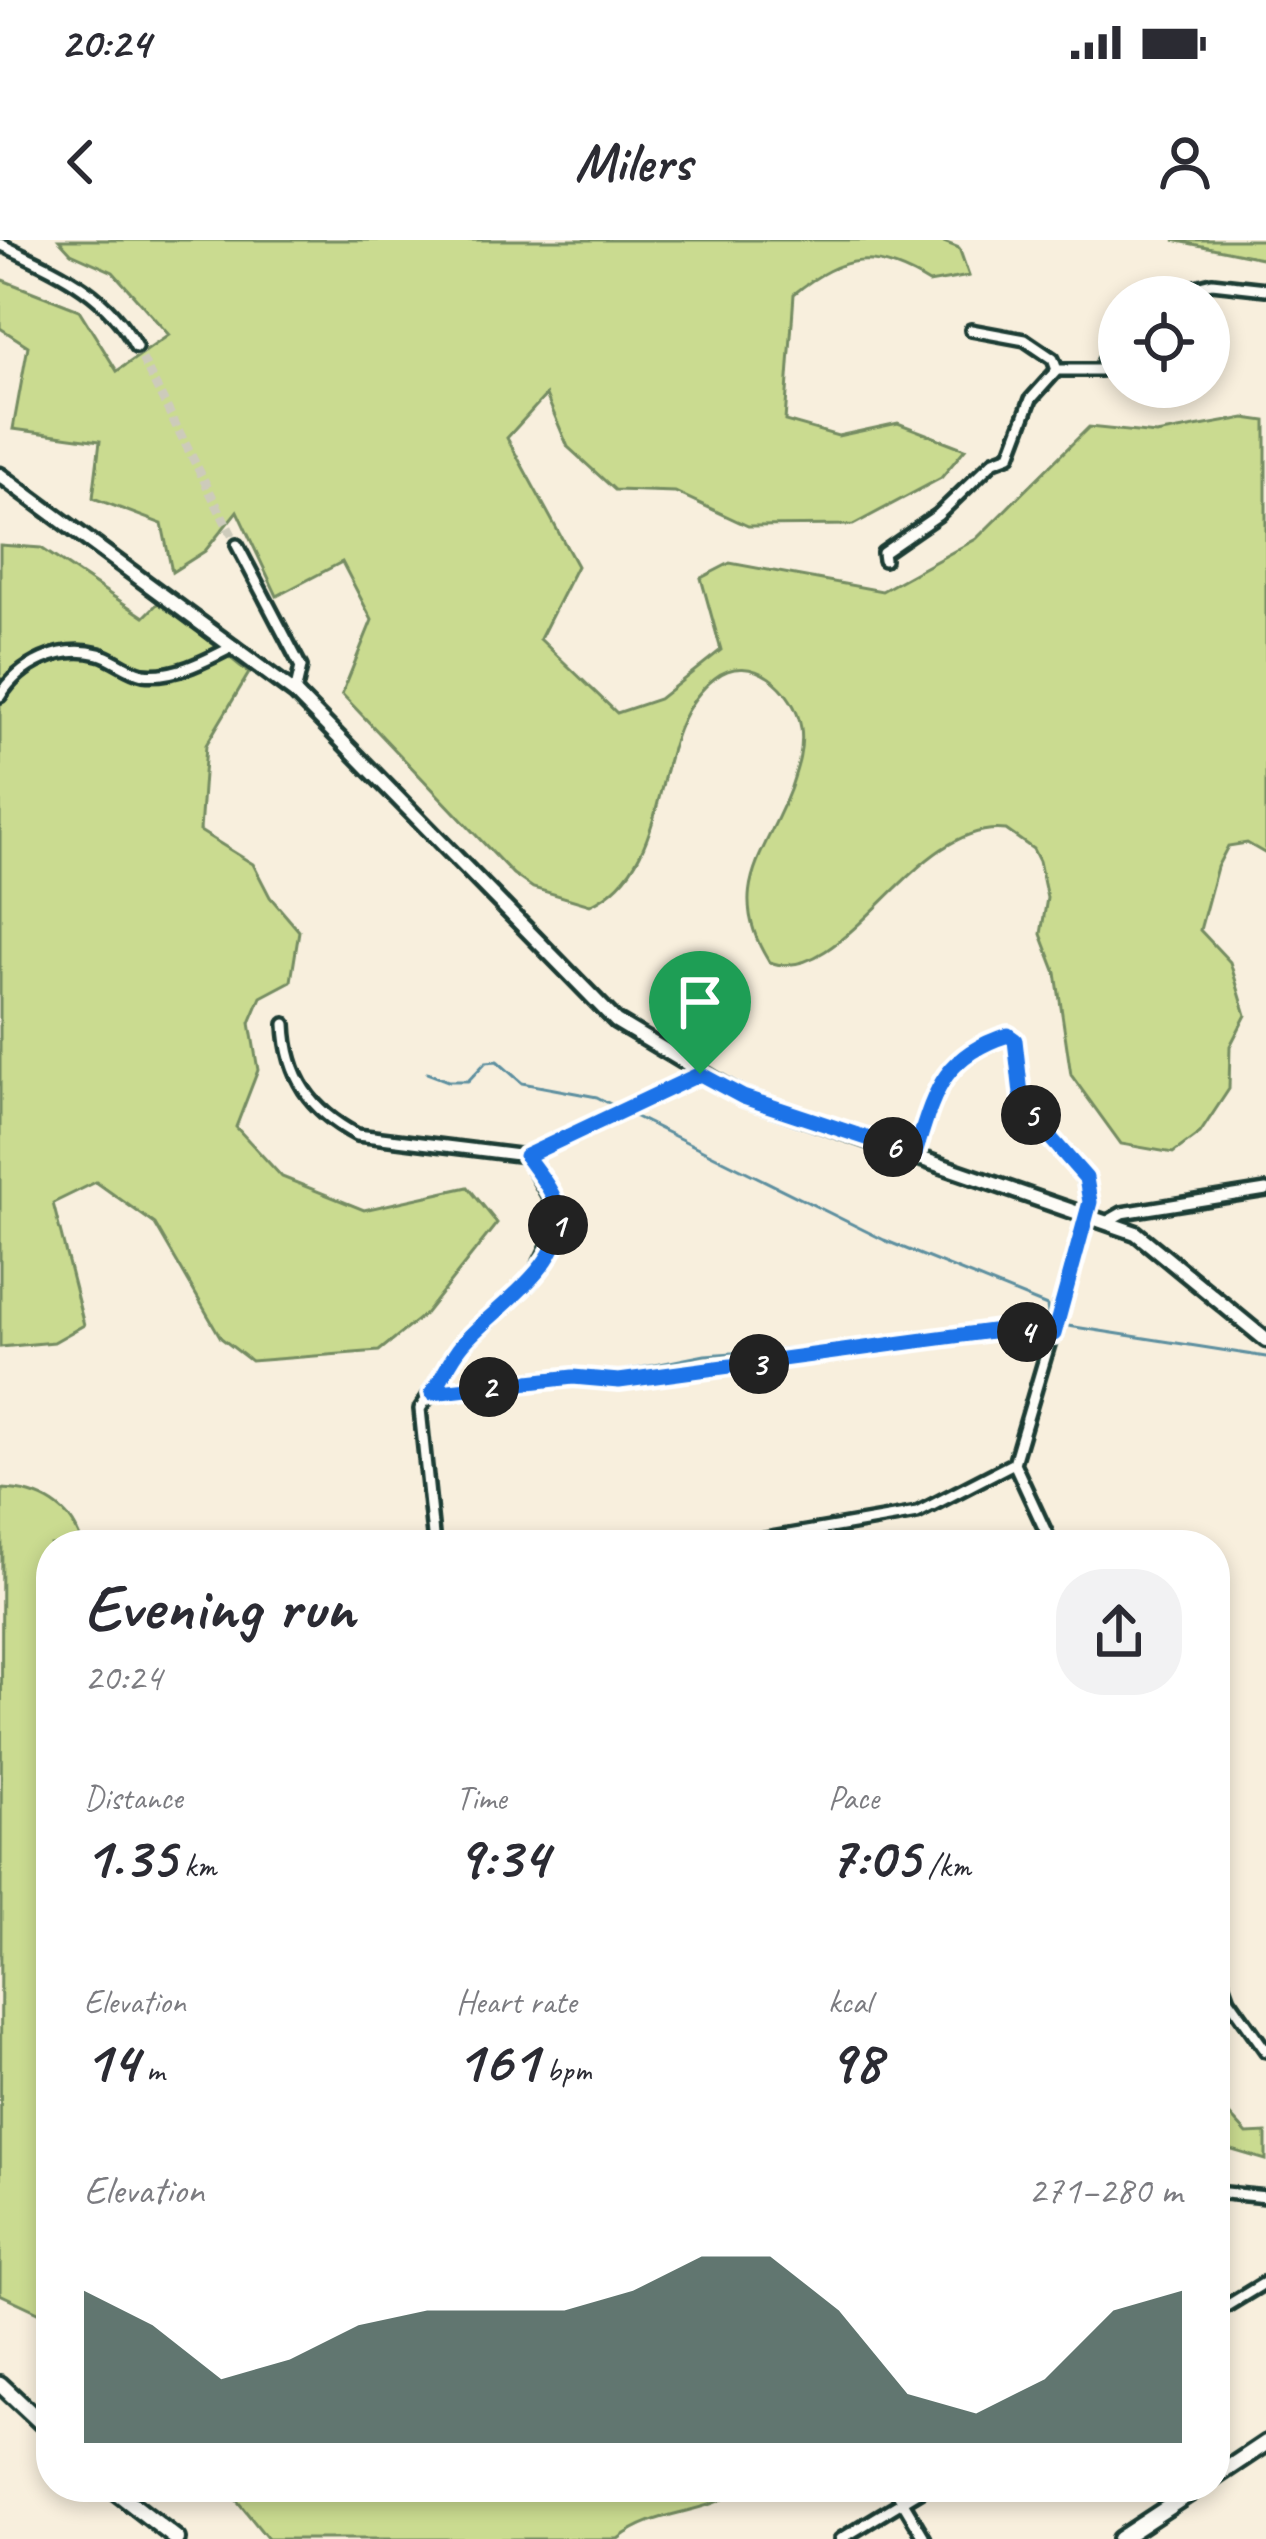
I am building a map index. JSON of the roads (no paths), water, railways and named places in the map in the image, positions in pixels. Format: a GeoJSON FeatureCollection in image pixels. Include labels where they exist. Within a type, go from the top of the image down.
{"type":"FeatureCollection","features":[{"type":"Feature","properties":{"kind":"main road"},"geometry":{"type":"LineString","coordinates":[[0,2384],[36,2418]]}},
{"type":"Feature","properties":{"kind":"main road"},"geometry":{"type":"LineString","coordinates":[[1230,2466],[1266,2443]]}},
{"type":"Feature","properties":{"kind":"main road"},"geometry":{"type":"LineString","coordinates":[[129,2502],[177,2539]]}},
{"type":"Feature","properties":{"kind":"main road"},"geometry":{"type":"LineString","coordinates":[[1120,2539],[1176,2502]]}},
{"type":"Feature","properties":{"kind":"street"},"geometry":{"type":"LineString","coordinates":[[0,244],[80,283],[108,305],[136,347]]}},
{"type":"Feature","properties":{"kind":"street"},"geometry":{"type":"LineString","coordinates":[[1230,285],[1266,289]]}},
{"type":"Feature","properties":{"kind":"street"},"geometry":{"type":"LineString","coordinates":[[971,330],[1024,340],[1053,359],[1057,370]]}},
{"type":"Feature","properties":{"kind":"street"},"geometry":{"type":"LineString","coordinates":[[884,560],[884,553],[938,514],[994,461],[1010,455],[1031,399],[1057,370],[1098,370]]}},
{"type":"Feature","properties":{"kind":"street"},"geometry":{"type":"LineString","coordinates":[[0,475],[295,693],[616,1022],[743,1097],[1108,1221],[1170,1257],[1266,1340]]}},
{"type":"Feature","properties":{"kind":"street"},"geometry":{"type":"LineString","coordinates":[[237,545],[301,667],[295,693]]}},
{"type":"Feature","properties":{"kind":"street"},"geometry":{"type":"LineString","coordinates":[[0,696],[20,670],[42,658],[97,653],[140,674],[158,674],[189,668],[234,646]]}},
{"type":"Feature","properties":{"kind":"street"},"geometry":{"type":"LineString","coordinates":[[285,1024],[289,1067],[298,1085],[333,1123],[356,1136],[526,1156],[700,1074]]}},
{"type":"Feature","properties":{"kind":"street"},"geometry":{"type":"LineString","coordinates":[[915,1154],[938,1083],[952,1065],[1008,1035],[1015,1040],[1021,1094],[1032,1117],[1086,1178],[1088,1212],[1014,1463],[1045,1530]]}},
{"type":"Feature","properties":{"kind":"street"},"geometry":{"type":"LineString","coordinates":[[432,1530],[420,1409],[462,1345],[531,1281],[560,1219],[555,1201],[526,1156]]}},
{"type":"Feature","properties":{"kind":"street"},"geometry":{"type":"LineString","coordinates":[[1108,1221],[1123,1213],[1266,1190]]}},
{"type":"Feature","properties":{"kind":"street"},"geometry":{"type":"LineString","coordinates":[[432,1393],[573,1377],[619,1381],[999,1330],[1056,1328]]}},
{"type":"Feature","properties":{"kind":"street"},"geometry":{"type":"LineString","coordinates":[[818,1530],[917,1513],[1014,1463]]}},
{"type":"Feature","properties":{"kind":"street"},"geometry":{"type":"LineString","coordinates":[[1230,2000],[1266,2051]]}},
{"type":"Feature","properties":{"kind":"street"},"geometry":{"type":"LineString","coordinates":[[1230,2194],[1266,2198]]}},
{"type":"Feature","properties":{"kind":"street"},"geometry":{"type":"LineString","coordinates":[[1230,2304],[1266,2282]]}},
{"type":"Feature","properties":{"kind":"street"},"geometry":{"type":"LineString","coordinates":[[841,2539],[903,2502],[925,2539]]}},
{"type":"Feature","properties":{"kind":"waterway"},"geometry":{"type":"LineString","coordinates":[[427,1073],[448,1081],[468,1081],[486,1062],[497,1061],[522,1083],[597,1097],[620,1109]]}},
{"type":"Feature","properties":{"kind":"waterway"},"geometry":{"type":"LineString","coordinates":[[628,1113],[884,1240],[1047,1306],[1049,1321]]}},
{"type":"Feature","properties":{"kind":"waterway"},"geometry":{"type":"LineString","coordinates":[[460,1381],[568,1369],[620,1372],[705,1355],[859,1344],[970,1325],[1049,1323],[1266,1357]]}},
{"type":"Feature","properties":{"kind":"waterway"},"geometry":{"type":"LineString","coordinates":[[1230,2457],[1266,2433]]}},
{"type":"Feature","properties":{"kind":"waterway"},"geometry":{"type":"LineString","coordinates":[[1124,2528],[1163,2502]]}},
{"type":"Feature","properties":{"kind":"tunnel"},"geometry":{"type":"LineString","coordinates":[[136,347],[237,545]]}}]}
